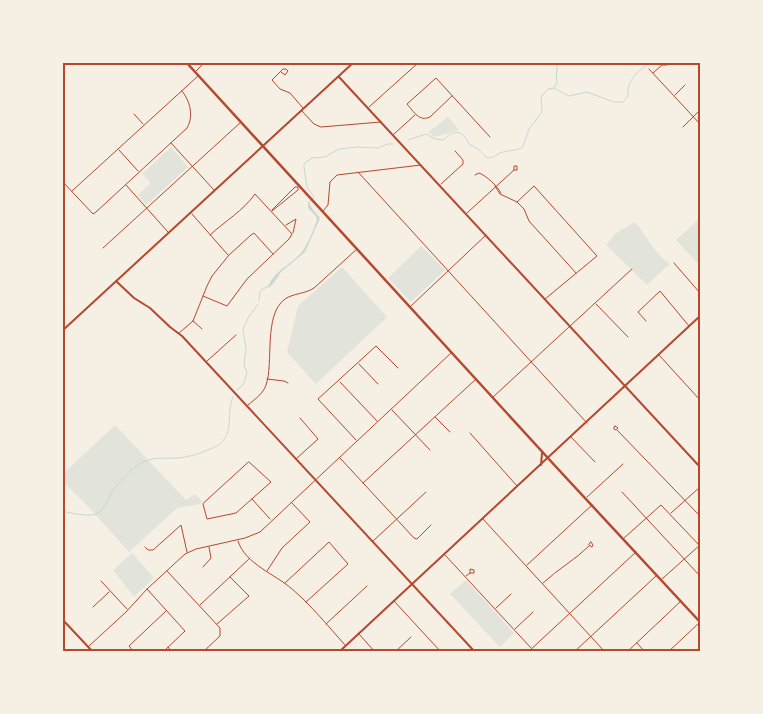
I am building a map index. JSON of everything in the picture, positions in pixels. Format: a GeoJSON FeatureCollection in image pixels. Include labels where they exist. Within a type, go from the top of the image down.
{"type":"FeatureCollection","features":[{"type":"Feature","properties":{"kind":"main road"},"geometry":{"type":"LineString","coordinates":[[186,62],[264,146],[298,187],[700,622]]}},
{"type":"Feature","properties":{"kind":"street"},"geometry":{"type":"LineString","coordinates":[[195,72],[205,62]]}},
{"type":"Feature","properties":{"kind":"street"},"geometry":{"type":"LineString","coordinates":[[62,331],[340,77],[354,62]]}},
{"type":"Feature","properties":{"kind":"street"},"geometry":{"type":"LineString","coordinates":[[369,108],[418,63]]}},
{"type":"Feature","properties":{"kind":"street"},"geometry":{"type":"LineString","coordinates":[[653,73],[662,65],[667,65]]}},
{"type":"Feature","properties":{"kind":"street"},"geometry":{"type":"LineString","coordinates":[[649,69],[700,124]]}},
{"type":"Feature","properties":{"kind":"street"},"geometry":{"type":"LineString","coordinates":[[281,72],[272,80],[280,89],[290,94],[314,124],[320,127],[381,122]]}},
{"type":"Feature","properties":{"kind":"street"},"geometry":{"type":"LineString","coordinates":[[71,191],[198,76]]}},
{"type":"Feature","properties":{"kind":"street"},"geometry":{"type":"LineString","coordinates":[[340,77],[700,467]]}},
{"type":"Feature","properties":{"kind":"street"},"geometry":{"type":"LineString","coordinates":[[452,96],[429,118],[423,119],[407,104],[436,78],[490,137]]}},
{"type":"Feature","properties":{"kind":"street"},"geometry":{"type":"LineString","coordinates":[[674,96],[686,85]]}},
{"type":"Feature","properties":{"kind":"street"},"geometry":{"type":"LineString","coordinates":[[62,182],[92,214],[187,128],[191,118],[188,99],[182,91]]}},
{"type":"Feature","properties":{"kind":"street"},"geometry":{"type":"LineString","coordinates":[[683,127],[700,110]]}},
{"type":"Feature","properties":{"kind":"street"},"geometry":{"type":"LineString","coordinates":[[134,114],[144,124]]}},
{"type":"Feature","properties":{"kind":"street"},"geometry":{"type":"LineString","coordinates":[[394,134],[416,114]]}},
{"type":"Feature","properties":{"kind":"street"},"geometry":{"type":"LineString","coordinates":[[103,248],[241,122]]}},
{"type":"Feature","properties":{"kind":"street"},"geometry":{"type":"LineString","coordinates":[[171,144],[214,191]]}},
{"type":"Feature","properties":{"kind":"street"},"geometry":{"type":"LineString","coordinates":[[118,149],[138,172]]}},
{"type":"Feature","properties":{"kind":"street"},"geometry":{"type":"LineString","coordinates":[[440,185],[463,164],[455,151]]}},
{"type":"Feature","properties":{"kind":"street"},"geometry":{"type":"LineString","coordinates":[[322,211],[328,205],[329,184],[333,178],[340,174],[421,165]]}},
{"type":"Feature","properties":{"kind":"street"},"geometry":{"type":"LineString","coordinates":[[466,214],[514,170]]}},
{"type":"Feature","properties":{"kind":"street"},"geometry":{"type":"LineString","coordinates":[[358,172],[587,422]]}},
{"type":"Feature","properties":{"kind":"street"},"geometry":{"type":"LineString","coordinates":[[475,175],[481,173],[501,193],[517,202],[524,209],[529,221],[577,274]]}},
{"type":"Feature","properties":{"kind":"street"},"geometry":{"type":"LineString","coordinates":[[125,185],[168,233]]}},
{"type":"Feature","properties":{"kind":"street"},"geometry":{"type":"LineString","coordinates":[[517,202],[534,186],[597,256],[545,299]]}},
{"type":"Feature","properties":{"kind":"street"},"geometry":{"type":"LineString","coordinates":[[272,211],[298,190],[298,187]]}},
{"type":"Feature","properties":{"kind":"street"},"geometry":{"type":"LineString","coordinates":[[272,211],[298,187]]}},
{"type":"Feature","properties":{"kind":"street"},"geometry":{"type":"LineString","coordinates":[[210,235],[235,216],[255,194],[292,234]]}},
{"type":"Feature","properties":{"kind":"street"},"geometry":{"type":"LineString","coordinates":[[191,212],[229,255]]}},
{"type":"Feature","properties":{"kind":"street"},"geometry":{"type":"LineString","coordinates":[[203,296],[227,306],[247,279],[289,239],[296,219],[286,226]]}},
{"type":"Feature","properties":{"kind":"street"},"geometry":{"type":"LineString","coordinates":[[179,333],[193,320],[209,281],[229,255],[254,233],[273,254]]}},
{"type":"Feature","properties":{"kind":"street"},"geometry":{"type":"LineString","coordinates":[[410,306],[486,235]]}},
{"type":"Feature","properties":{"kind":"street"},"geometry":{"type":"LineString","coordinates":[[248,406],[263,390],[267,379],[271,332],[281,303],[292,296],[308,292],[314,288],[357,249]]}},
{"type":"Feature","properties":{"kind":"street"},"geometry":{"type":"LineString","coordinates":[[674,263],[700,293]]}},
{"type":"Feature","properties":{"kind":"street"},"geometry":{"type":"LineString","coordinates":[[493,398],[632,270]]}},
{"type":"Feature","properties":{"kind":"street"},"geometry":{"type":"LineString","coordinates":[[116,281],[134,298],[150,308],[179,333],[475,652]]}},
{"type":"Feature","properties":{"kind":"street"},"geometry":{"type":"LineString","coordinates":[[646,321],[638,312],[660,291],[690,326]]}},
{"type":"Feature","properties":{"kind":"street"},"geometry":{"type":"LineString","coordinates":[[596,304],[628,337]]}},
{"type":"Feature","properties":{"kind":"street"},"geometry":{"type":"LineString","coordinates":[[339,652],[700,316]]}},
{"type":"Feature","properties":{"kind":"street"},"geometry":{"type":"LineString","coordinates":[[193,320],[202,329]]}},
{"type":"Feature","properties":{"kind":"street"},"geometry":{"type":"LineString","coordinates":[[207,362],[236,335]]}},
{"type":"Feature","properties":{"kind":"street"},"geometry":{"type":"LineString","coordinates":[[357,441],[318,400],[376,346],[398,368]]}},
{"type":"Feature","properties":{"kind":"street"},"geometry":{"type":"LineString","coordinates":[[88,647],[187,553],[238,540],[260,532],[452,353]]}},
{"type":"Feature","properties":{"kind":"street"},"geometry":{"type":"LineString","coordinates":[[659,356],[700,400]]}},
{"type":"Feature","properties":{"kind":"street"},"geometry":{"type":"LineString","coordinates":[[359,363],[378,384]]}},
{"type":"Feature","properties":{"kind":"street"},"geometry":{"type":"LineString","coordinates":[[267,379],[288,383]]}},
{"type":"Feature","properties":{"kind":"street"},"geometry":{"type":"LineString","coordinates":[[363,483],[476,379]]}},
{"type":"Feature","properties":{"kind":"street"},"geometry":{"type":"LineString","coordinates":[[339,381],[377,422]]}},
{"type":"Feature","properties":{"kind":"street"},"geometry":{"type":"LineString","coordinates":[[391,409],[430,450]]}},
{"type":"Feature","properties":{"kind":"street"},"geometry":{"type":"LineString","coordinates":[[436,417],[450,432]]}},
{"type":"Feature","properties":{"kind":"street"},"geometry":{"type":"LineString","coordinates":[[296,459],[318,439],[300,418]]}},
{"type":"Feature","properties":{"kind":"street"},"geometry":{"type":"LineString","coordinates":[[617,430],[686,500],[699,516]]}},
{"type":"Feature","properties":{"kind":"street"},"geometry":{"type":"LineString","coordinates":[[470,433],[518,486]]}},
{"type":"Feature","properties":{"kind":"street"},"geometry":{"type":"LineString","coordinates":[[571,437],[595,462]]}},
{"type":"Feature","properties":{"kind":"street"},"geometry":{"type":"LineString","coordinates":[[539,447],[543,456],[541,466]]}},
{"type":"Feature","properties":{"kind":"street"},"geometry":{"type":"LineString","coordinates":[[339,458],[416,539],[431,525]]}},
{"type":"Feature","properties":{"kind":"street"},"geometry":{"type":"LineString","coordinates":[[250,462],[271,482],[252,499],[236,513],[207,519],[203,504],[250,462]]}},
{"type":"Feature","properties":{"kind":"street"},"geometry":{"type":"LineString","coordinates":[[586,498],[623,464]]}},
{"type":"Feature","properties":{"kind":"street"},"geometry":{"type":"LineString","coordinates":[[671,514],[700,487]]}},
{"type":"Feature","properties":{"kind":"street"},"geometry":{"type":"LineString","coordinates":[[372,541],[426,492]]}},
{"type":"Feature","properties":{"kind":"street"},"geometry":{"type":"LineString","coordinates":[[622,492],[700,576]]}},
{"type":"Feature","properties":{"kind":"street"},"geometry":{"type":"LineString","coordinates":[[252,499],[271,520]]}},
{"type":"Feature","properties":{"kind":"street"},"geometry":{"type":"LineString","coordinates":[[267,571],[282,548],[310,522],[291,502]]}},
{"type":"Feature","properties":{"kind":"street"},"geometry":{"type":"LineString","coordinates":[[526,566],[592,504]]}},
{"type":"Feature","properties":{"kind":"street"},"geometry":{"type":"LineString","coordinates":[[624,538],[662,505],[700,545],[662,580]]}},
{"type":"Feature","properties":{"kind":"street"},"geometry":{"type":"LineString","coordinates":[[482,518],[606,652]]}},
{"type":"Feature","properties":{"kind":"street"},"geometry":{"type":"LineString","coordinates":[[145,546],[148,550],[153,550],[181,525],[187,553]]}},
{"type":"Feature","properties":{"kind":"street"},"geometry":{"type":"LineString","coordinates":[[238,540],[239,546],[250,558],[285,584],[306,603],[345,646]]}},
{"type":"Feature","properties":{"kind":"street"},"geometry":{"type":"LineString","coordinates":[[285,584],[329,542],[348,564],[306,603]]}},
{"type":"Feature","properties":{"kind":"street"},"geometry":{"type":"LineString","coordinates":[[203,567],[211,558],[209,546]]}},
{"type":"Feature","properties":{"kind":"street"},"geometry":{"type":"LineString","coordinates":[[543,584],[559,569],[575,559],[590,546]]}},
{"type":"Feature","properties":{"kind":"street"},"geometry":{"type":"LineString","coordinates":[[528,652],[636,552]]}},
{"type":"Feature","properties":{"kind":"street"},"geometry":{"type":"LineString","coordinates":[[444,554],[531,648]]}},
{"type":"Feature","properties":{"kind":"street"},"geometry":{"type":"LineString","coordinates":[[199,606],[250,558]]}},
{"type":"Feature","properties":{"kind":"street"},"geometry":{"type":"LineString","coordinates":[[167,571],[221,631],[220,636],[204,652]]}},
{"type":"Feature","properties":{"kind":"street"},"geometry":{"type":"LineString","coordinates":[[466,577],[470,573]]}},
{"type":"Feature","properties":{"kind":"street"},"geometry":{"type":"LineString","coordinates":[[574,652],[657,575]]}},
{"type":"Feature","properties":{"kind":"street"},"geometry":{"type":"LineString","coordinates":[[217,625],[249,596],[230,577]]}},
{"type":"Feature","properties":{"kind":"street"},"geometry":{"type":"LineString","coordinates":[[101,581],[127,610]]}},
{"type":"Feature","properties":{"kind":"street"},"geometry":{"type":"LineString","coordinates":[[326,624],[367,586]]}},
{"type":"Feature","properties":{"kind":"street"},"geometry":{"type":"LineString","coordinates":[[147,589],[185,631],[163,652]]}},
{"type":"Feature","properties":{"kind":"street"},"geometry":{"type":"LineString","coordinates":[[93,607],[110,591]]}},
{"type":"Feature","properties":{"kind":"street"},"geometry":{"type":"LineString","coordinates":[[496,609],[511,594]]}},
{"type":"Feature","properties":{"kind":"street"},"geometry":{"type":"LineString","coordinates":[[394,600],[440,652]]}},
{"type":"Feature","properties":{"kind":"street"},"geometry":{"type":"LineString","coordinates":[[626,652],[681,601]]}},
{"type":"Feature","properties":{"kind":"street"},"geometry":{"type":"LineString","coordinates":[[134,652],[129,646],[167,610]]}},
{"type":"Feature","properties":{"kind":"street"},"geometry":{"type":"LineString","coordinates":[[514,630],[533,612]]}},
{"type":"Feature","properties":{"kind":"street"},"geometry":{"type":"LineString","coordinates":[[62,619],[93,652]]}},
{"type":"Feature","properties":{"kind":"street"},"geometry":{"type":"LineString","coordinates":[[668,652],[700,622]]}},
{"type":"Feature","properties":{"kind":"street"},"geometry":{"type":"LineString","coordinates":[[359,634],[375,652]]}},
{"type":"Feature","properties":{"kind":"street"},"geometry":{"type":"LineString","coordinates":[[395,652],[411,637]]}},
{"type":"Feature","properties":{"kind":"street"},"geometry":{"type":"LineString","coordinates":[[637,642],[645,652]]}},
{"type":"Feature","properties":{"kind":"street"},"geometry":{"type":"LineString","coordinates":[[168,647],[172,652]]}},
{"type":"Feature","properties":{"kind":"shaded area"},"geometry":{"type":"Polygon","coordinates":[[[448,117],[459,130],[435,137],[428,132],[448,117]]]}},
{"type":"Feature","properties":{"kind":"shaded area"},"geometry":{"type":"Polygon","coordinates":[[[171,147],[188,167],[146,205],[138,195],[151,183],[142,174],[171,147]]]}},
{"type":"Feature","properties":{"kind":"shaded area"},"geometry":{"type":"Polygon","coordinates":[[[308,201],[320,218],[305,252],[281,272],[268,288],[274,277],[301,253],[310,237],[317,220],[316,216],[308,208],[308,201]]]}},
{"type":"Feature","properties":{"kind":"shaded area"},"geometry":{"type":"Polygon","coordinates":[[[700,218],[700,266],[676,240],[700,218]]]}},
{"type":"Feature","properties":{"kind":"shaded area"},"geometry":{"type":"Polygon","coordinates":[[[635,222],[656,251],[670,264],[647,285],[606,245],[616,233],[635,222]]]}},
{"type":"Feature","properties":{"kind":"shaded area"},"geometry":{"type":"Polygon","coordinates":[[[421,246],[445,270],[411,302],[388,278],[421,246]]]}},
{"type":"Feature","properties":{"kind":"shaded area"},"geometry":{"type":"Polygon","coordinates":[[[342,267],[387,317],[316,384],[287,352],[298,306],[342,267]]]}},
{"type":"Feature","properties":{"kind":"shaded area"},"geometry":{"type":"Polygon","coordinates":[[[115,425],[186,500],[195,494],[202,501],[200,504],[177,508],[129,552],[68,487],[63,478],[63,474],[115,425]]]}},
{"type":"Feature","properties":{"kind":"shaded area"},"geometry":{"type":"Polygon","coordinates":[[[132,553],[154,578],[134,597],[113,570],[132,553]]]}},
{"type":"Feature","properties":{"kind":"shaded area"},"geometry":{"type":"Polygon","coordinates":[[[466,580],[514,633],[500,647],[450,594],[466,580]]]}},
{"type":"Feature","properties":{"kind":"waterway"},"geometry":{"type":"LineString","coordinates":[[554,88],[557,83],[557,62]]}},
{"type":"Feature","properties":{"kind":"waterway"},"geometry":{"type":"LineString","coordinates":[[408,140],[426,134],[435,139],[443,140],[450,134],[457,133],[464,136],[469,144],[478,149],[487,158],[518,149],[523,147],[529,129],[542,112],[541,97],[548,89],[554,88],[569,96],[587,92],[614,102],[623,102],[628,96],[631,80],[651,62]]}},
{"type":"Feature","properties":{"kind":"waterway"},"geometry":{"type":"LineString","coordinates":[[699,62],[700,79]]}},
{"type":"Feature","properties":{"kind":"waterway"},"geometry":{"type":"LineString","coordinates":[[309,203],[314,197],[307,187],[304,164],[312,158],[325,157],[339,149],[358,147],[378,148],[393,144]]}},
{"type":"Feature","properties":{"kind":"waterway"},"geometry":{"type":"LineString","coordinates":[[259,301],[260,291],[270,285]]}},
{"type":"Feature","properties":{"kind":"waterway"},"geometry":{"type":"LineString","coordinates":[[237,390],[243,385],[247,373],[244,365],[246,349],[243,329],[258,304]]}},
{"type":"Feature","properties":{"kind":"waterway"},"geometry":{"type":"LineString","coordinates":[[62,511],[84,515],[96,514],[103,509],[119,483],[131,470],[141,463],[155,459],[190,456],[218,446],[225,438],[229,427],[233,397]]}}]}
